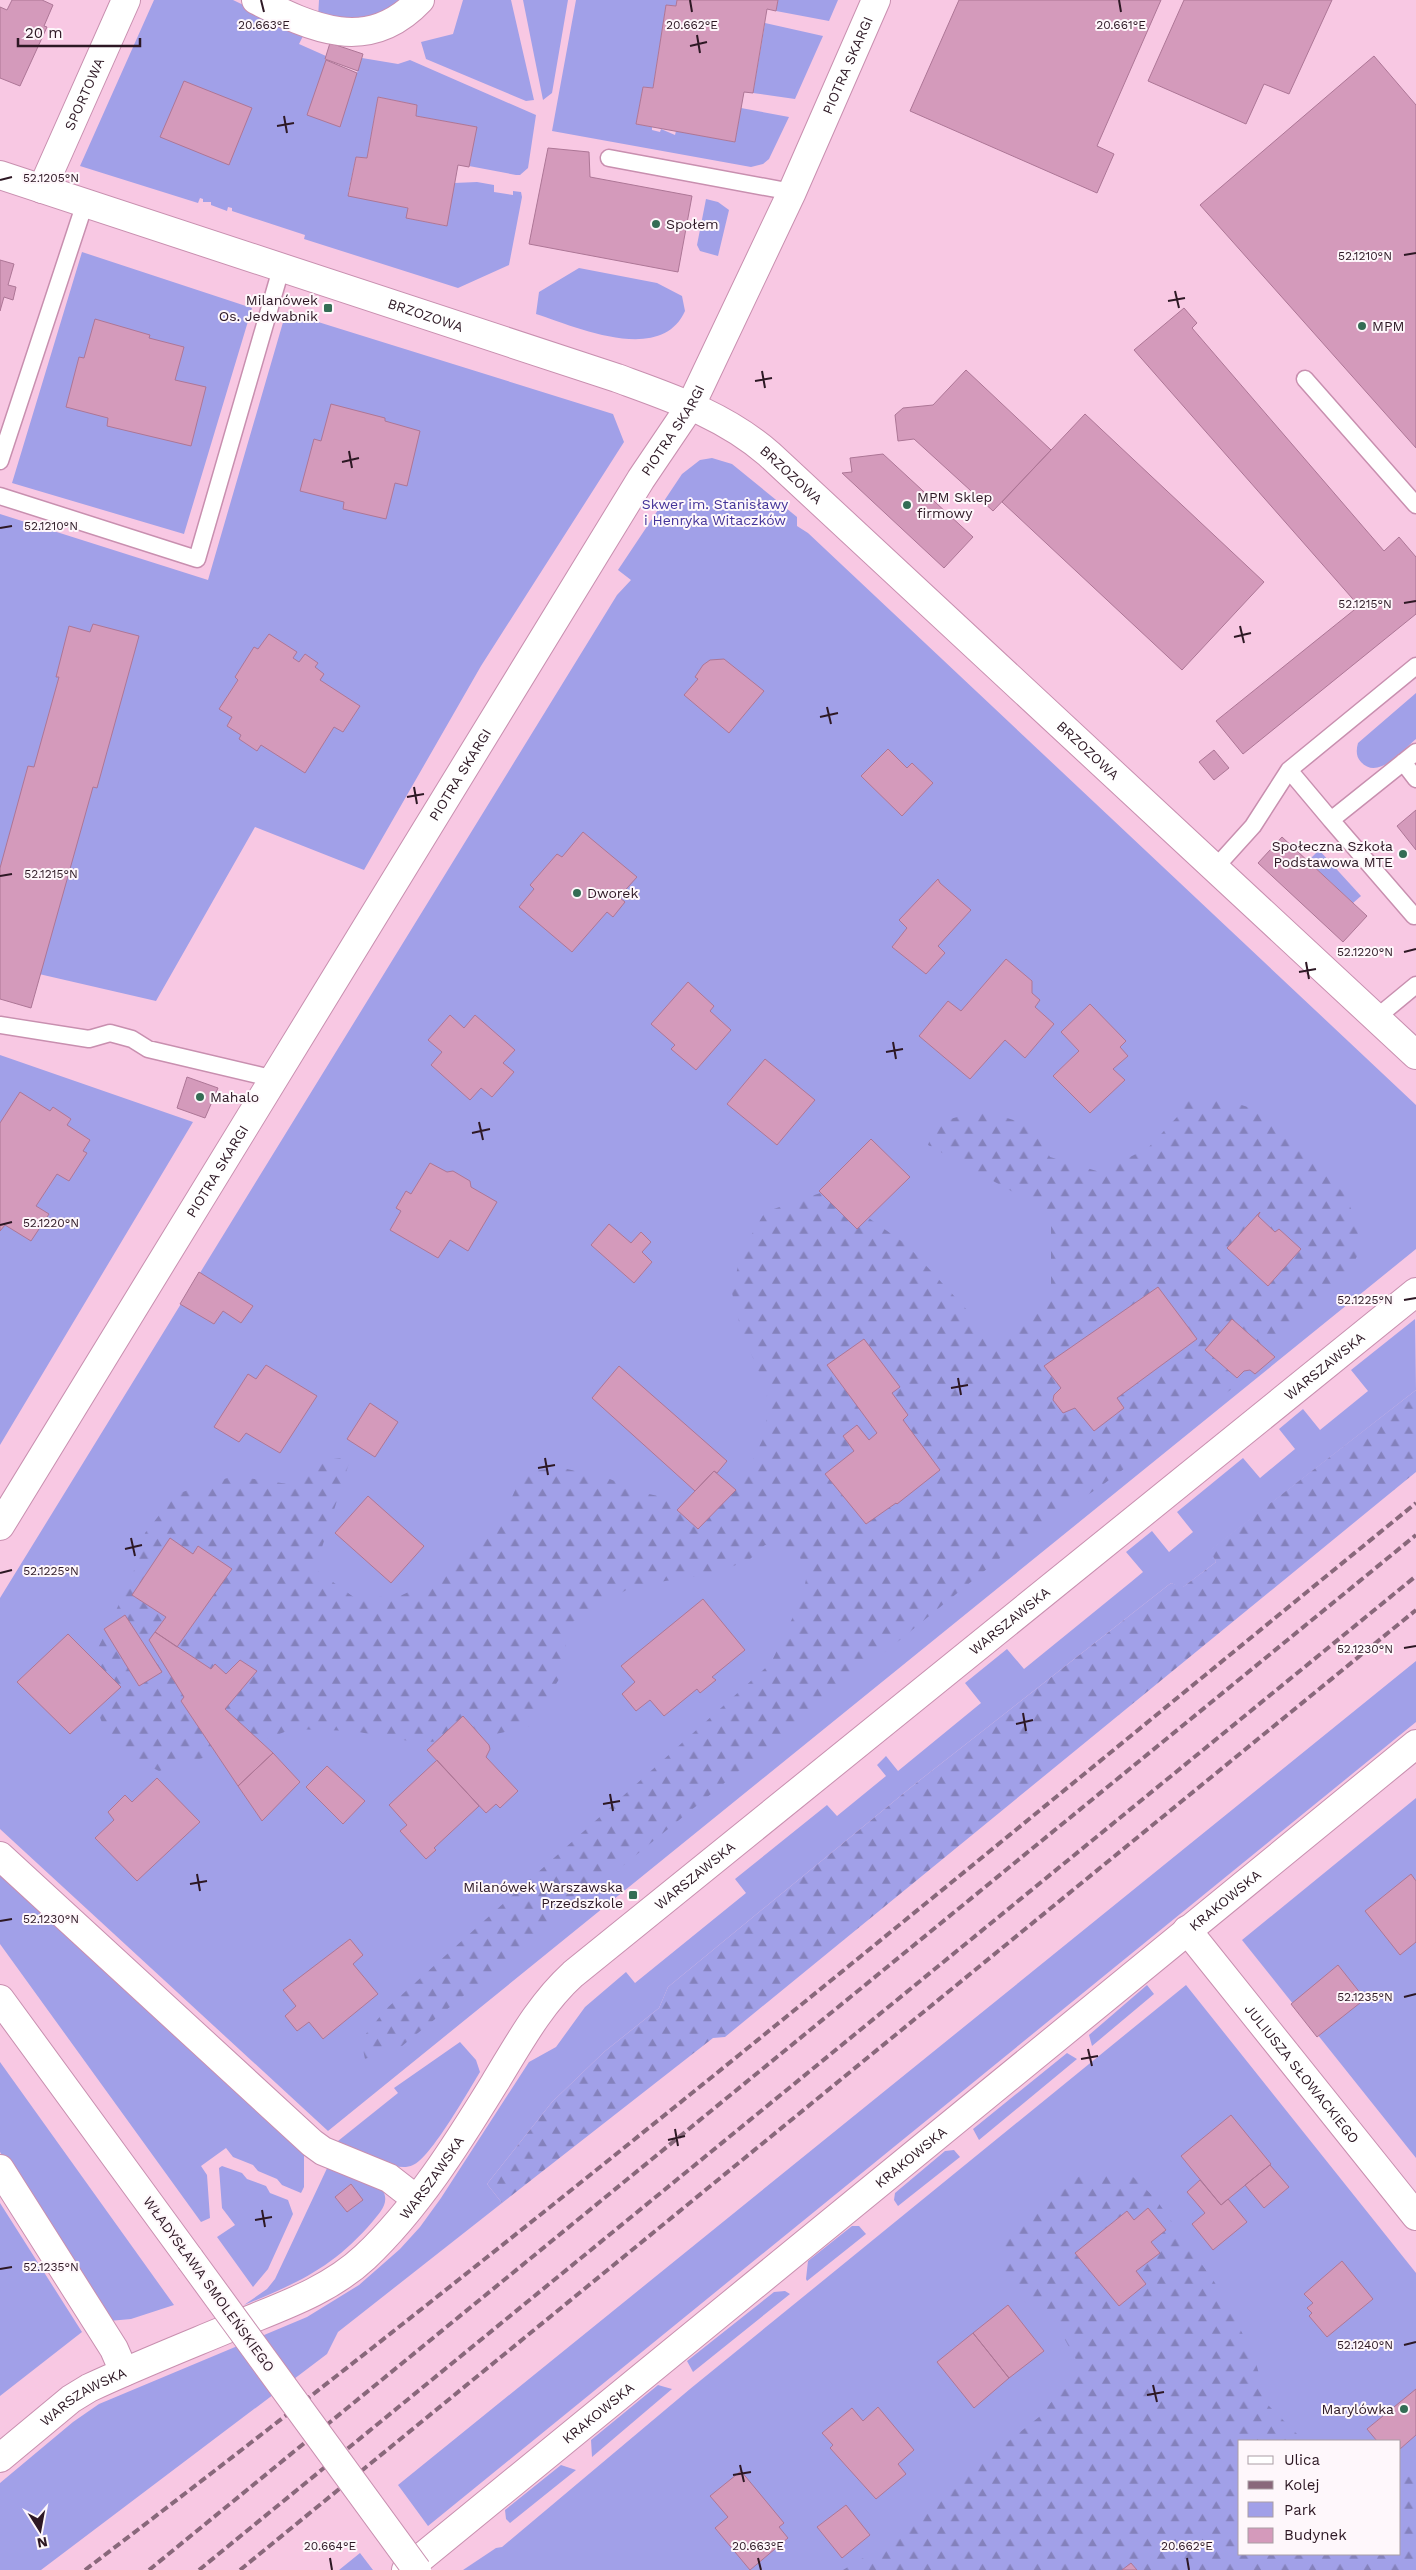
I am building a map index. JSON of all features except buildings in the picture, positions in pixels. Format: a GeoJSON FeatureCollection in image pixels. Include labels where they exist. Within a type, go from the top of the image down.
{"type":"FeatureCollection","features":[{"type":"Feature","properties":{"kind":"street","name":"SPORTOWA"},"geometry":{"type":"LineString","coordinates":[[42,189],[126,0]]}},
{"type":"Feature","properties":{"kind":"street"},"geometry":{"type":"LineString","coordinates":[[256,0],[303,23],[344,32],[377,28],[408,13],[420,0]]}},
{"type":"Feature","properties":{"kind":"street","name":"PIOTRA SKARGI"},"geometry":{"type":"LineString","coordinates":[[0,1526],[636,487],[691,405],[792,192],[876,0]]}},
{"type":"Feature","properties":{"kind":"street","name":"BRZOZOWA"},"geometry":{"type":"LineString","coordinates":[[0,175],[281,269],[563,360],[691,405],[725,422],[762,448],[1416,1055]]}},
{"type":"Feature","properties":{"kind":"street","name":"WARSZAWSKA"},"geometry":{"type":"LineString","coordinates":[[0,2458],[71,2399],[124,2372],[290,2303],[343,2275],[384,2236],[416,2199],[493,2086],[543,2006],[573,1974],[1416,1292]]}},
{"type":"Feature","properties":{"kind":"street","name":"KRAKOWSKA"},"geometry":{"type":"LineString","coordinates":[[406,2570],[1416,1744]]}},
{"type":"Feature","properties":{"kind":"street"},"geometry":{"type":"LineString","coordinates":[[0,1856],[312,2143],[323,2151],[389,2178],[416,2199]]}},
{"type":"Feature","properties":{"kind":"street","name":"JULIUSZA SŁOWACKIEGO"},"geometry":{"type":"LineString","coordinates":[[1187,1930],[1416,2216]]}},
{"type":"Feature","properties":{"kind":"street","name":"WŁADYSŁAWA SMOLEŃSKIEGO"},"geometry":{"type":"LineString","coordinates":[[0,1999],[417,2570]]}},
{"type":"Feature","properties":{"kind":"street"},"geometry":{"type":"LineString","coordinates":[[0,2169],[114,2349],[124,2372]]}},
{"type":"Feature","properties":{"kind":"lane"},"geometry":{"type":"LineString","coordinates":[[609,158],[792,192]]}},
{"type":"Feature","properties":{"kind":"lane"},"geometry":{"type":"LineString","coordinates":[[0,461],[84,203]]}},
{"type":"Feature","properties":{"kind":"lane"},"geometry":{"type":"LineString","coordinates":[[0,496],[197,559],[281,269]]}},
{"type":"Feature","properties":{"kind":"lane"},"geometry":{"type":"LineString","coordinates":[[1305,379],[1416,505]]}},
{"type":"Feature","properties":{"kind":"lane"},"geometry":{"type":"LineString","coordinates":[[1214,868],[1253,826],[1289,770],[1416,666]]}},
{"type":"Feature","properties":{"kind":"lane"},"geometry":{"type":"LineString","coordinates":[[1331,820],[1416,752]]}},
{"type":"Feature","properties":{"kind":"lane"},"geometry":{"type":"LineString","coordinates":[[1403,762],[1416,779]]}},
{"type":"Feature","properties":{"kind":"lane"},"geometry":{"type":"LineString","coordinates":[[1289,770],[1414,916]]}},
{"type":"Feature","properties":{"kind":"lane"},"geometry":{"type":"LineString","coordinates":[[1376,1018],[1416,984]]}},
{"type":"Feature","properties":{"kind":"lane"},"geometry":{"type":"LineString","coordinates":[[0,1025],[89,1039],[110,1033],[132,1039],[148,1050],[275,1079]]}},
{"type":"Feature","properties":{"kind":"green space"},"geometry":{"type":"Polygon","coordinates":[[[154,0],[233,0],[304,34],[299,44],[326,56],[325,60],[357,73],[362,58],[398,64],[410,60],[536,115],[528,168],[520,175],[516,175],[469,166],[476,127],[416,116],[417,105],[378,97],[367,158],[356,157],[348,194],[408,208],[407,218],[446,226],[454,183],[477,182],[494,185],[494,192],[513,195],[513,191],[521,192],[522,197],[509,265],[458,288],[304,239],[305,235],[232,211],[232,208],[228,207],[227,211],[211,205],[211,202],[203,202],[203,199],[200,198],[198,203],[80,166],[154,0]]]}},
{"type":"Feature","properties":{"kind":"green space"},"geometry":{"type":"Polygon","coordinates":[[[319,0],[400,0],[390,8],[371,17],[352,19],[318,18],[319,0]]]}},
{"type":"Feature","properties":{"kind":"green space"},"geometry":{"type":"Polygon","coordinates":[[[463,0],[511,0],[534,100],[526,101],[426,59],[421,42],[453,34],[463,0]]]}},
{"type":"Feature","properties":{"kind":"green space"},"geometry":{"type":"Polygon","coordinates":[[[523,0],[568,0],[552,93],[543,100],[523,0]]]}},
{"type":"Feature","properties":{"kind":"green space"},"geometry":{"type":"Polygon","coordinates":[[[576,0],[677,0],[676,6],[666,5],[653,88],[643,87],[636,124],[652,127],[652,130],[660,132],[661,129],[675,135],[676,131],[735,142],[741,108],[789,117],[769,159],[763,164],[751,167],[552,131],[576,0]]]}},
{"type":"Feature","properties":{"kind":"green space"},"geometry":{"type":"Polygon","coordinates":[[[778,0],[838,0],[829,21],[776,11],[778,0]]]}},
{"type":"Feature","properties":{"kind":"green space"},"geometry":{"type":"Polygon","coordinates":[[[765,23],[823,36],[795,99],[753,93],[765,23]]]}},
{"type":"Feature","properties":{"kind":"green space"},"geometry":{"type":"Polygon","coordinates":[[[706,199],[718,202],[729,210],[718,256],[700,251],[697,245],[706,199]]]}},
{"type":"Feature","properties":{"kind":"green space"},"geometry":{"type":"Polygon","coordinates":[[[82,252],[252,308],[184,534],[12,483],[82,252]]]}},
{"type":"Feature","properties":{"kind":"green space"},"geometry":{"type":"Polygon","coordinates":[[[579,268],[657,283],[682,296],[685,311],[673,327],[657,336],[638,339],[616,338],[594,333],[536,314],[539,292],[579,268]]]}},
{"type":"Feature","properties":{"kind":"green space"},"geometry":{"type":"Polygon","coordinates":[[[286,312],[613,414],[624,442],[481,666],[364,870],[255,827],[156,1001],[0,965],[0,514],[208,580],[286,312]]]}},
{"type":"Feature","properties":{"kind":"green space","name":"Skwer im. Stanisławy i Henryka Witaczków"},"geometry":{"type":"Polygon","coordinates":[[[712,458],[732,464],[797,517],[797,526],[808,533],[1416,1105],[1416,1249],[328,2131],[0,1829],[0,1598],[617,595],[631,580],[618,570],[682,474],[700,460],[712,458]]]}},
{"type":"Feature","properties":{"kind":"green space"},"geometry":{"type":"Polygon","coordinates":[[[1416,693],[1416,739],[1390,762],[1382,766],[1368,767],[1361,762],[1358,758],[1358,743],[1416,693]]]}},
{"type":"Feature","properties":{"kind":"green space"},"geometry":{"type":"Polygon","coordinates":[[[1319,850],[1361,896],[1353,903],[1308,861],[1319,850]]]}},
{"type":"Feature","properties":{"kind":"green space"},"geometry":{"type":"Polygon","coordinates":[[[0,1055],[193,1122],[0,1445],[0,1055]]]}},
{"type":"Feature","properties":{"kind":"green space"},"geometry":{"type":"Polygon","coordinates":[[[1217,1097],[1263,1112],[1300,1138],[1313,1155],[1319,1169],[1343,1192],[1356,1219],[1360,1250],[1345,1281],[1280,1333],[1233,1388],[1101,1486],[1031,1533],[402,2046],[365,2059],[361,2040],[386,2009],[771,1663],[802,1598],[807,1575],[797,1550],[765,1545],[750,1559],[717,1573],[633,1586],[566,1626],[566,1668],[530,1726],[488,1736],[420,1743],[353,1731],[292,1729],[264,1740],[159,1771],[130,1757],[106,1733],[91,1694],[98,1648],[132,1577],[145,1533],[176,1494],[234,1476],[295,1485],[316,1461],[351,1457],[315,1569],[355,1598],[400,1596],[449,1573],[502,1519],[523,1473],[558,1467],[607,1478],[649,1494],[707,1507],[738,1489],[766,1433],[767,1391],[741,1330],[732,1293],[741,1252],[765,1212],[829,1190],[907,1245],[967,1310],[988,1338],[1017,1332],[1051,1296],[1051,1213],[928,1145],[936,1123],[982,1110],[1032,1126],[1050,1157],[1100,1172],[1148,1148],[1177,1117],[1188,1101],[1217,1097]]]}},
{"type":"Feature","properties":{"kind":"green space"},"geometry":{"type":"Polygon","coordinates":[[[1415,1319],[1416,1390],[1211,1550],[1216,1562],[1182,1588],[1171,1583],[915,1784],[668,1987],[659,2008],[604,2052],[552,2102],[487,2184],[502,2203],[338,2332],[327,2354],[41,2570],[0,2570],[0,2483],[73,2422],[99,2404],[307,2317],[359,2285],[400,2249],[420,2227],[441,2198],[529,2062],[556,2047],[585,2007],[626,1972],[635,1983],[746,1893],[735,1879],[827,1805],[837,1816],[886,1776],[877,1765],[886,1756],[898,1771],[981,1703],[965,1683],[1007,1649],[1024,1669],[1143,1572],[1126,1552],[1152,1531],[1169,1552],[1193,1532],[1177,1512],[1243,1458],[1260,1478],[1295,1449],[1279,1429],[1303,1409],[1320,1430],[1368,1391],[1351,1370],[1415,1319]]]}},
{"type":"Feature","properties":{"kind":"green space"},"geometry":{"type":"Polygon","coordinates":[[[1416,1390],[1416,1472],[725,2037],[713,2038],[502,2203],[487,2184],[552,2102],[604,2052],[659,2008],[668,1987],[915,1784],[1171,1583],[1183,1587],[1216,1562],[1210,1550],[1416,1390]]]}},
{"type":"Feature","properties":{"kind":"green space"},"geometry":{"type":"Polygon","coordinates":[[[1416,1661],[1416,1722],[428,2526],[398,2485],[1416,1661]]]}},
{"type":"Feature","properties":{"kind":"green space"},"geometry":{"type":"Polygon","coordinates":[[[1416,1798],[1416,2158],[1242,1940],[1416,1798]]]}},
{"type":"Feature","properties":{"kind":"green space"},"geometry":{"type":"Polygon","coordinates":[[[0,1869],[29,1902],[304,2155],[304,2187],[301,2193],[282,2185],[277,2179],[258,2171],[253,2165],[233,2157],[226,2148],[201,2166],[207,2175],[210,2218],[201,2222],[0,1944],[0,1869]]]}},
{"type":"Feature","properties":{"kind":"green space"},"geometry":{"type":"Polygon","coordinates":[[[1147,1985],[1154,1994],[1092,2046],[1089,2035],[1147,1985]]]}},
{"type":"Feature","properties":{"kind":"green space"},"geometry":{"type":"Polygon","coordinates":[[[1186,1985],[1416,2273],[1416,2570],[463,2570],[496,2548],[502,2547],[690,2389],[1186,1985]]]}},
{"type":"Feature","properties":{"kind":"green space"},"geometry":{"type":"Polygon","coordinates":[[[460,2042],[476,2060],[480,2072],[439,2138],[420,2160],[408,2167],[394,2166],[333,2145],[398,2093],[394,2088],[460,2042]]]}},
{"type":"Feature","properties":{"kind":"green space"},"geometry":{"type":"Polygon","coordinates":[[[1067,2053],[1077,2059],[979,2140],[973,2129],[1067,2053]]]}},
{"type":"Feature","properties":{"kind":"green space"},"geometry":{"type":"Polygon","coordinates":[[[0,2062],[174,2305],[131,2319],[109,2321],[0,2152],[0,2062]]]}},
{"type":"Feature","properties":{"kind":"green space"},"geometry":{"type":"Polygon","coordinates":[[[954,2150],[960,2157],[898,2206],[894,2200],[895,2193],[945,2151],[954,2150]]]}},
{"type":"Feature","properties":{"kind":"green space"},"geometry":{"type":"Polygon","coordinates":[[[329,2164],[374,2183],[379,2187],[385,2195],[383,2208],[358,2237],[329,2262],[298,2281],[244,2305],[267,2289],[275,2279],[329,2164]]]}},
{"type":"Feature","properties":{"kind":"green space"},"geometry":{"type":"Polygon","coordinates":[[[222,2166],[242,2173],[247,2179],[266,2186],[270,2193],[288,2200],[293,2214],[268,2269],[253,2287],[217,2237],[235,2225],[222,2208],[219,2168],[222,2166]]]}},
{"type":"Feature","properties":{"kind":"green space"},"geometry":{"type":"Polygon","coordinates":[[[1082,2174],[1130,2174],[1155,2198],[1215,2283],[1253,2353],[1268,2405],[1303,2440],[1238,2440],[1238,2555],[1401,2555],[1401,2476],[1416,2477],[1416,2570],[843,2570],[883,2546],[952,2486],[1039,2417],[1080,2367],[1058,2327],[1026,2303],[1005,2274],[1005,2233],[1082,2174]]]}},
{"type":"Feature","properties":{"kind":"green space"},"geometry":{"type":"Polygon","coordinates":[[[0,2203],[82,2332],[0,2396],[0,2203]]]}},
{"type":"Feature","properties":{"kind":"green space"},"geometry":{"type":"Polygon","coordinates":[[[852,2226],[859,2226],[866,2234],[807,2281],[808,2261],[852,2226]]]}},
{"type":"Feature","properties":{"kind":"green space"},"geometry":{"type":"Polygon","coordinates":[[[785,2291],[790,2294],[693,2372],[687,2361],[774,2292],[785,2291]]]}},
{"type":"Feature","properties":{"kind":"green space"},"geometry":{"type":"Polygon","coordinates":[[[658,2385],[672,2389],[592,2457],[591,2440],[658,2385]]]}},
{"type":"Feature","properties":{"kind":"green space"},"geometry":{"type":"Polygon","coordinates":[[[561,2465],[576,2470],[510,2523],[506,2519],[505,2510],[561,2465]]]}},
{"type":"Feature","properties":{"kind":"green space"},"geometry":{"type":"Polygon","coordinates":[[[360,2553],[373,2570],[339,2570],[360,2553]]]}},
{"type":"Feature","properties":{"kind":"railway"},"geometry":{"type":"LineString","coordinates":[[85,2570],[422,2309],[589,2176],[921,1908],[1416,1503]]}},
{"type":"Feature","properties":{"kind":"railway"},"geometry":{"type":"LineString","coordinates":[[149,2570],[1416,1535]]}},
{"type":"Feature","properties":{"kind":"railway"},"geometry":{"type":"LineString","coordinates":[[199,2570],[1416,1576]]}},
{"type":"Feature","properties":{"kind":"railway"},"geometry":{"type":"LineString","coordinates":[[240,2570],[1416,1610]]}},
{"type":"Feature","properties":{"kind":"place","name":"Społem"},"geometry":{"type":"Point","coordinates":[656,224]}},
{"type":"Feature","properties":{"kind":"place","name":"Milanówek Os. Jedwabnik"},"geometry":{"type":"Point","coordinates":[328,308]}},
{"type":"Feature","properties":{"kind":"place","name":"MPM"},"geometry":{"type":"Point","coordinates":[1362,326]}},
{"type":"Feature","properties":{"kind":"place","name":"MPM Sklep firmowy"},"geometry":{"type":"Point","coordinates":[907,505]}},
{"type":"Feature","properties":{"kind":"place","name":"Społeczna Szkoła Podstawowa MTE"},"geometry":{"type":"Point","coordinates":[1403,854]}},
{"type":"Feature","properties":{"kind":"place","name":"Dworek"},"geometry":{"type":"Point","coordinates":[577,893]}},
{"type":"Feature","properties":{"kind":"place","name":"Mahalo"},"geometry":{"type":"Point","coordinates":[200,1097]}},
{"type":"Feature","properties":{"kind":"place","name":"Milanówek Warszawska Przedszkole"},"geometry":{"type":"Point","coordinates":[633,1895]}},
{"type":"Feature","properties":{"kind":"place","name":"Marylówka"},"geometry":{"type":"Point","coordinates":[1404,2409]}}]}
